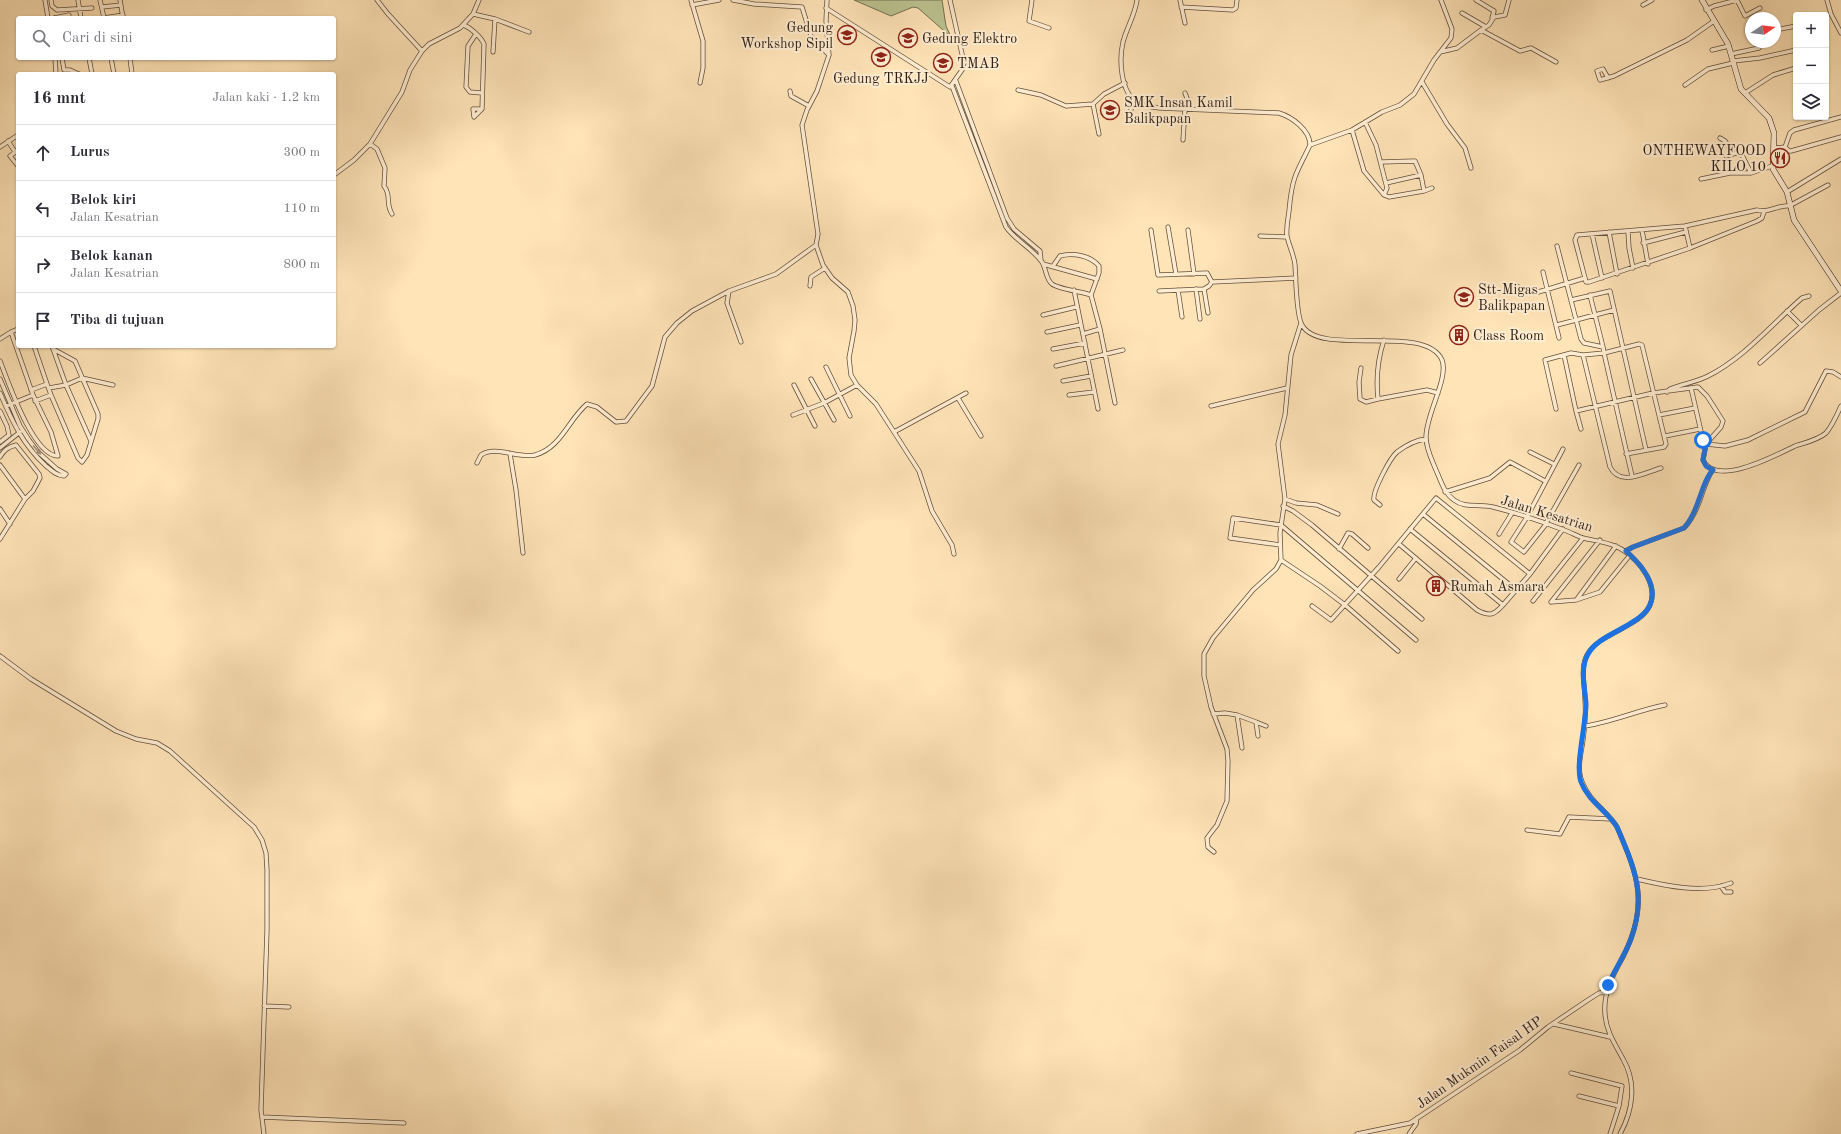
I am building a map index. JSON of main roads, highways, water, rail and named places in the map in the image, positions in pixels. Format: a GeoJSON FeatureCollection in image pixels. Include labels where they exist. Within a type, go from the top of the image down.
{"type":"FeatureCollection","features":[{"type":"Feature","properties":{"kind":"place","name":"Gedung Workshop Sipil"},"geometry":{"type":"Point","coordinates":[847,35]}},
{"type":"Feature","properties":{"kind":"place","name":"Gedung Elektro"},"geometry":{"type":"Point","coordinates":[908,38]}},
{"type":"Feature","properties":{"kind":"place","name":"Gedung TRKJJ"},"geometry":{"type":"Point","coordinates":[881,57]}},
{"type":"Feature","properties":{"kind":"place","name":"TMAB"},"geometry":{"type":"Point","coordinates":[943,63]}},
{"type":"Feature","properties":{"kind":"place","name":"SMK Insan Kamil Balikpapan"},"geometry":{"type":"Point","coordinates":[1110,110]}},
{"type":"Feature","properties":{"kind":"place","name":"ONTHEWAYFOOD KILO 10"},"geometry":{"type":"Point","coordinates":[1780,158]}},
{"type":"Feature","properties":{"kind":"place","name":"Stt-Migas Balikpapan"},"geometry":{"type":"Point","coordinates":[1464,297]}},
{"type":"Feature","properties":{"kind":"place","name":"Class Room"},"geometry":{"type":"Point","coordinates":[1459,335]}},
{"type":"Feature","properties":{"kind":"place","name":"Rumah Asmara"},"geometry":{"type":"Point","coordinates":[1436,586]}}]}
